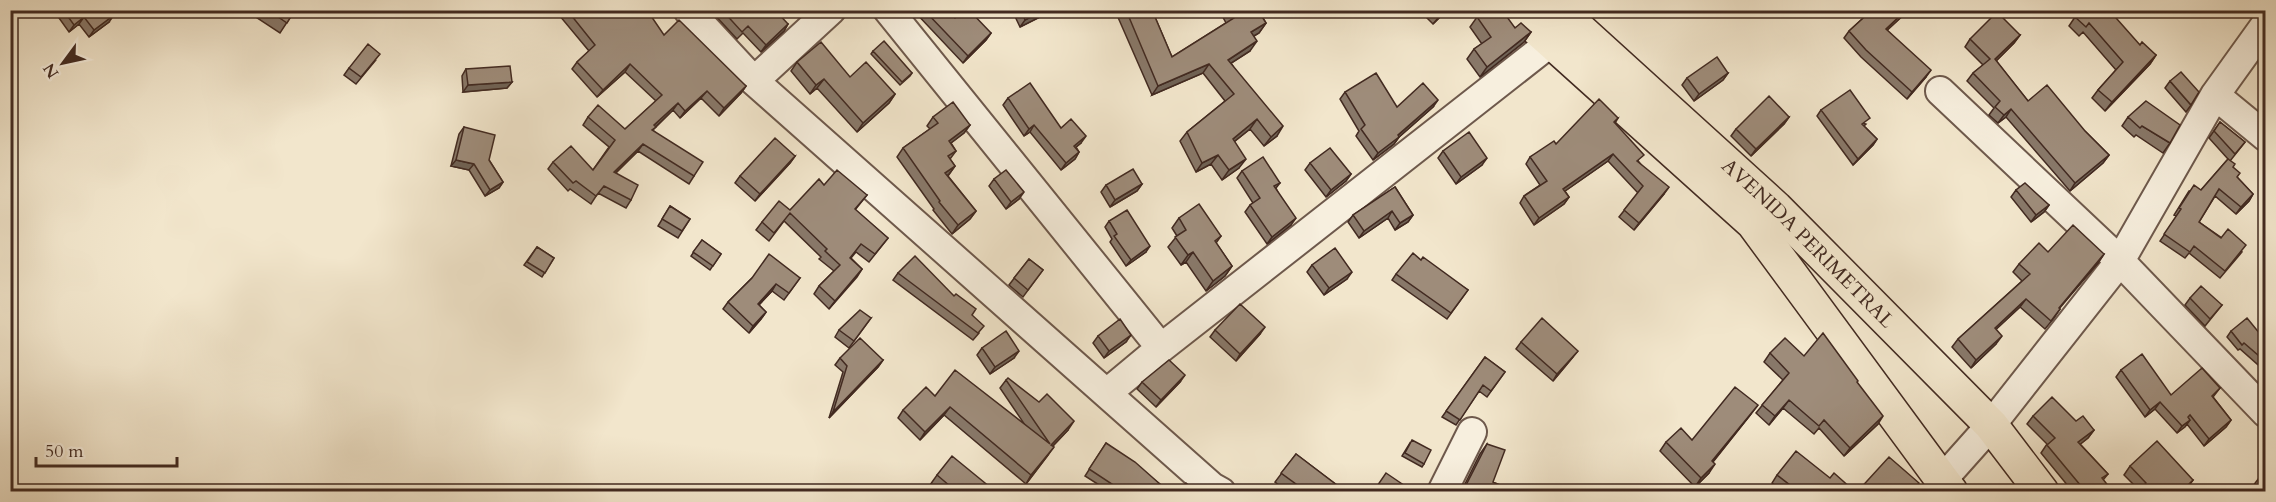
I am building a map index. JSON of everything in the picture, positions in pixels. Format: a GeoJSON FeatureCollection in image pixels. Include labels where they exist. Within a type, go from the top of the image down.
{"type":"FeatureCollection","features":[{"type":"Feature","properties":{"kind":"main road","name":"AVENIDA PERIMETRAL"},"geometry":{"type":"LineString","coordinates":[[1516,10],[1561,26],[1776,208],[1991,425],[2042,492]]}},
{"type":"Feature","properties":{"kind":"main road","name":"AVENIDA PERIMETRAL"},"geometry":{"type":"LineString","coordinates":[[1561,26],[1753,223],[1946,486]]}},
{"type":"Feature","properties":{"kind":"street"},"geometry":{"type":"LineString","coordinates":[[688,10],[754,81],[1214,490]]}},
{"type":"Feature","properties":{"kind":"street"},"geometry":{"type":"LineString","coordinates":[[754,81],[831,10]]}},
{"type":"Feature","properties":{"kind":"street"},"geometry":{"type":"LineString","coordinates":[[888,10],[1161,348]]}},
{"type":"Feature","properties":{"kind":"street"},"geometry":{"type":"LineString","coordinates":[[1946,486],[2120,261],[2215,95],[2265,24]]}},
{"type":"Feature","properties":{"kind":"street"},"geometry":{"type":"LineString","coordinates":[[1107,393],[1561,26]]}},
{"type":"Feature","properties":{"kind":"street"},"geometry":{"type":"LineString","coordinates":[[1940,91],[2120,261],[2265,412]]}},
{"type":"Feature","properties":{"kind":"street"},"geometry":{"type":"LineString","coordinates":[[2215,95],[2265,137]]}},
{"type":"Feature","properties":{"kind":"street"},"geometry":{"type":"LineString","coordinates":[[1442,492],[1472,432]]}},
{"type":"Feature","properties":{"kind":"building"},"geometry":{"type":"Polygon","coordinates":[[[65,10],[111,10],[114,15],[94,30],[84,17],[74,25],[65,10]]]}},
{"type":"Feature","properties":{"kind":"building"},"geometry":{"type":"Polygon","coordinates":[[[268,10],[295,10],[287,23],[268,10]]]}},
{"type":"Feature","properties":{"kind":"building"},"geometry":{"type":"Polygon","coordinates":[[[567,10],[609,10],[614,16],[623,10],[647,10],[664,35],[679,20],[746,86],[724,108],[707,91],[685,111],[678,103],[654,125],[656,127],[652,130],[703,162],[694,176],[643,144],[614,172],[638,185],[631,200],[604,186],[596,196],[576,181],[573,183],[553,162],[571,146],[593,170],[615,140],[588,117],[598,105],[625,129],[662,95],[630,64],[603,90],[577,62],[595,45],[567,10]]]}},
{"type":"Feature","properties":{"kind":"building"},"geometry":{"type":"Polygon","coordinates":[[[722,10],[756,10],[761,15],[765,10],[775,10],[788,24],[766,45],[748,26],[742,32],[722,10]]]}},
{"type":"Feature","properties":{"kind":"building"},"geometry":{"type":"Polygon","coordinates":[[[924,10],[948,10],[955,18],[963,10],[969,10],[991,33],[968,56],[924,10]]]}},
{"type":"Feature","properties":{"kind":"building"},"geometry":{"type":"Polygon","coordinates":[[[1021,10],[1044,10],[1025,20],[1021,10]]]}},
{"type":"Feature","properties":{"kind":"building"},"geometry":{"type":"Polygon","coordinates":[[[1126,10],[1152,10],[1172,57],[1234,18],[1230,10],[1258,10],[1266,23],[1251,32],[1257,41],[1228,60],[1283,126],[1271,137],[1257,119],[1233,139],[1246,159],[1229,170],[1218,155],[1202,163],[1187,132],[1234,94],[1209,64],[1158,86],[1126,10]]]}},
{"type":"Feature","properties":{"kind":"building"},"geometry":{"type":"Polygon","coordinates":[[[1431,10],[1445,10],[1438,18],[1431,10]]]}},
{"type":"Feature","properties":{"kind":"building"},"geometry":{"type":"Polygon","coordinates":[[[1486,10],[1502,10],[1515,28],[1521,23],[1531,32],[1487,67],[1474,49],[1491,37],[1477,17],[1486,10]]]}},
{"type":"Feature","properties":{"kind":"building"},"geometry":{"type":"Polygon","coordinates":[[[1872,10],[1906,10],[1886,29],[1931,70],[1912,92],[1866,50],[1849,31],[1872,10]]]}},
{"type":"Feature","properties":{"kind":"building"},"geometry":{"type":"Polygon","coordinates":[[[2081,10],[2109,10],[2140,45],[2142,42],[2156,55],[2112,102],[2098,90],[2123,62],[2089,23],[2086,27],[2075,17],[2081,10]]]}},
{"type":"Feature","properties":{"kind":"building"},"geometry":{"type":"Polygon","coordinates":[[[1997,12],[2020,35],[1995,59],[2028,101],[2047,85],[2085,131],[2109,155],[2075,183],[2011,109],[2004,115],[1995,107],[2000,101],[1973,73],[1990,59],[1970,39],[1997,12]]]}},
{"type":"Feature","properties":{"kind":"building"},"geometry":{"type":"Polygon","coordinates":[[[884,41],[912,73],[902,82],[873,51],[884,41]]]}},
{"type":"Feature","properties":{"kind":"building"},"geometry":{"type":"Polygon","coordinates":[[[821,42],[850,77],[866,62],[895,94],[863,123],[824,79],[816,85],[797,62],[821,42]]]}},
{"type":"Feature","properties":{"kind":"building"},"geometry":{"type":"Polygon","coordinates":[[[368,44],[380,54],[361,77],[349,68],[368,44]]]}},
{"type":"Feature","properties":{"kind":"building"},"geometry":{"type":"Polygon","coordinates":[[[1717,57],[1728,73],[1699,94],[1687,78],[1717,57]]]}},
{"type":"Feature","properties":{"kind":"building"},"geometry":{"type":"Polygon","coordinates":[[[510,66],[512,82],[468,85],[466,69],[510,66]]]}},
{"type":"Feature","properties":{"kind":"building"},"geometry":{"type":"Polygon","coordinates":[[[2181,72],[2199,92],[2191,105],[2170,81],[2181,72]]]}},
{"type":"Feature","properties":{"kind":"building"},"geometry":{"type":"Polygon","coordinates":[[[1376,73],[1397,107],[1423,83],[1438,100],[1398,135],[1399,137],[1378,153],[1361,129],[1365,125],[1345,92],[1376,73]]]}},
{"type":"Feature","properties":{"kind":"building"},"geometry":{"type":"Polygon","coordinates":[[[1030,83],[1061,128],[1071,119],[1086,136],[1074,146],[1079,152],[1066,163],[1034,125],[1029,129],[1008,98],[1030,83]]]}},
{"type":"Feature","properties":{"kind":"building"},"geometry":{"type":"Polygon","coordinates":[[[1850,90],[1870,118],[1862,124],[1877,139],[1858,159],[1821,110],[1850,90]]]}},
{"type":"Feature","properties":{"kind":"building"},"geometry":{"type":"Polygon","coordinates":[[[1769,96],[1789,117],[1756,149],[1736,129],[1769,96]]]}},
{"type":"Feature","properties":{"kind":"building"},"geometry":{"type":"Polygon","coordinates":[[[1599,99],[1618,118],[1614,122],[1644,155],[1637,161],[1669,187],[1639,223],[1624,210],[1643,186],[1613,154],[1563,189],[1569,197],[1539,218],[1524,196],[1547,181],[1530,157],[1554,141],[1556,144],[1599,99]]]}},
{"type":"Feature","properties":{"kind":"building"},"geometry":{"type":"Polygon","coordinates":[[[2146,101],[2180,125],[2170,143],[2142,126],[2140,128],[2128,117],[2146,101]]]}},
{"type":"Feature","properties":{"kind":"building"},"geometry":{"type":"Polygon","coordinates":[[[953,102],[970,125],[949,141],[956,151],[948,156],[955,166],[945,173],[976,211],[958,225],[939,202],[903,148],[938,123],[933,117],[953,102]]]}},
{"type":"Feature","properties":{"kind":"building"},"geometry":{"type":"Polygon","coordinates":[[[2220,122],[2245,142],[2235,154],[2214,131],[2220,122]]]}},
{"type":"Feature","properties":{"kind":"building"},"geometry":{"type":"Polygon","coordinates":[[[464,127],[495,135],[489,160],[503,182],[490,190],[474,164],[456,160],[464,127]]]}},
{"type":"Feature","properties":{"kind":"building"},"geometry":{"type":"Polygon","coordinates":[[[1469,132],[1487,158],[1461,177],[1443,151],[1469,132]]]}},
{"type":"Feature","properties":{"kind":"building"},"geometry":{"type":"Polygon","coordinates":[[[775,138],[795,156],[760,194],[740,176],[775,138]]]}},
{"type":"Feature","properties":{"kind":"building"},"geometry":{"type":"Polygon","coordinates":[[[1330,148],[1351,174],[1331,190],[1310,163],[1330,148]]]}},
{"type":"Feature","properties":{"kind":"building"},"geometry":{"type":"Polygon","coordinates":[[[1263,157],[1280,183],[1274,186],[1296,218],[1272,237],[1250,205],[1260,198],[1242,171],[1263,157]]]}},
{"type":"Feature","properties":{"kind":"building"},"geometry":{"type":"Polygon","coordinates":[[[2228,159],[2235,164],[2233,167],[2240,173],[2237,177],[2253,194],[2241,207],[2219,189],[2199,222],[2221,238],[2228,229],[2246,245],[2225,271],[2194,246],[2190,252],[2164,234],[2194,185],[2201,190],[2228,159]]]}},
{"type":"Feature","properties":{"kind":"building"},"geometry":{"type":"Polygon","coordinates":[[[1133,169],[1142,184],[1115,200],[1106,185],[1133,169]]]}},
{"type":"Feature","properties":{"kind":"building"},"geometry":{"type":"Polygon","coordinates":[[[837,170],[867,195],[855,209],[888,238],[875,254],[861,244],[850,258],[862,269],[835,301],[819,286],[840,265],[825,251],[827,249],[790,213],[774,233],[762,222],[779,201],[790,210],[819,179],[824,185],[837,170]]]}},
{"type":"Feature","properties":{"kind":"building"},"geometry":{"type":"Polygon","coordinates":[[[1006,170],[1024,192],[1011,202],[994,179],[1006,170]]]}},
{"type":"Feature","properties":{"kind":"building"},"geometry":{"type":"Polygon","coordinates":[[[2025,183],[2049,205],[2036,215],[2016,190],[2025,183]]]}},
{"type":"Feature","properties":{"kind":"building"},"geometry":{"type":"Polygon","coordinates":[[[1395,187],[1413,215],[1400,223],[1392,211],[1364,231],[1353,215],[1395,187]]]}},
{"type":"Feature","properties":{"kind":"building"},"geometry":{"type":"Polygon","coordinates":[[[1199,204],[1221,236],[1215,241],[1232,266],[1213,281],[1193,252],[1188,255],[1175,237],[1186,230],[1179,218],[1199,204]]]}},
{"type":"Feature","properties":{"kind":"building"},"geometry":{"type":"Polygon","coordinates":[[[670,206],[690,219],[682,231],[662,219],[670,206]]]}},
{"type":"Feature","properties":{"kind":"building"},"geometry":{"type":"Polygon","coordinates":[[[1127,210],[1150,246],[1131,260],[1114,236],[1117,234],[1109,221],[1127,210]]]}},
{"type":"Feature","properties":{"kind":"building"},"geometry":{"type":"Polygon","coordinates":[[[2073,225],[2104,254],[2051,321],[2026,299],[1995,328],[2002,336],[1976,360],[1958,339],[2030,274],[2019,264],[2039,243],[2048,252],[2073,225]]]}},
{"type":"Feature","properties":{"kind":"building"},"geometry":{"type":"Polygon","coordinates":[[[702,240],[721,254],[713,266],[693,252],[702,240]]]}},
{"type":"Feature","properties":{"kind":"building"},"geometry":{"type":"Polygon","coordinates":[[[537,247],[554,258],[545,273],[527,262],[537,247]]]}},
{"type":"Feature","properties":{"kind":"building"},"geometry":{"type":"Polygon","coordinates":[[[1335,248],[1352,272],[1329,288],[1312,265],[1335,248]]]}},
{"type":"Feature","properties":{"kind":"building"},"geometry":{"type":"Polygon","coordinates":[[[1413,253],[1421,260],[1423,257],[1468,290],[1451,313],[1396,274],[1413,253]]]}},
{"type":"Feature","properties":{"kind":"building"},"geometry":{"type":"Polygon","coordinates":[[[769,254],[800,278],[789,293],[776,284],[758,304],[766,312],[753,326],[728,302],[752,278],[769,254]]]}},
{"type":"Feature","properties":{"kind":"building"},"geometry":{"type":"Polygon","coordinates":[[[915,256],[954,296],[956,294],[976,309],[972,315],[984,326],[978,333],[898,273],[915,256]]]}},
{"type":"Feature","properties":{"kind":"building"},"geometry":{"type":"Polygon","coordinates":[[[1029,259],[1043,270],[1028,290],[1014,278],[1029,259]]]}},
{"type":"Feature","properties":{"kind":"building"},"geometry":{"type":"Polygon","coordinates":[[[2201,286],[2222,305],[2210,319],[2190,298],[2201,286]]]}},
{"type":"Feature","properties":{"kind":"building"},"geometry":{"type":"Polygon","coordinates":[[[1240,304],[1265,327],[1240,354],[1215,330],[1240,304]]]}},
{"type":"Feature","properties":{"kind":"building"},"geometry":{"type":"Polygon","coordinates":[[[860,310],[871,318],[854,341],[839,330],[860,310]]]}},
{"type":"Feature","properties":{"kind":"building"},"geometry":{"type":"Polygon","coordinates":[[[1542,318],[1578,351],[1557,374],[1521,342],[1542,318]]]}},
{"type":"Feature","properties":{"kind":"building"},"geometry":{"type":"Polygon","coordinates":[[[2247,318],[2265,340],[2265,361],[2244,343],[2242,345],[2231,331],[2247,318]]]}},
{"type":"Feature","properties":{"kind":"building"},"geometry":{"type":"Polygon","coordinates":[[[1120,319],[1131,335],[1109,351],[1098,336],[1120,319]]]}},
{"type":"Feature","properties":{"kind":"building"},"geometry":{"type":"Polygon","coordinates":[[[1006,331],[1019,351],[995,367],[982,348],[1006,331]]]}},
{"type":"Feature","properties":{"kind":"building"},"geometry":{"type":"Polygon","coordinates":[[[1823,333],[1883,416],[1850,448],[1824,420],[1819,426],[1789,400],[1775,416],[1762,405],[1789,373],[1770,353],[1785,338],[1804,356],[1823,333]]]}},
{"type":"Feature","properties":{"kind":"building"},"geometry":{"type":"Polygon","coordinates":[[[860,338],[883,360],[833,412],[847,366],[840,358],[860,338]]]}},
{"type":"Feature","properties":{"kind":"building"},"geometry":{"type":"Polygon","coordinates":[[[2142,354],[2171,395],[2202,368],[2220,388],[2212,396],[2231,420],[2209,439],[2190,415],[2188,417],[2190,420],[2182,426],[2160,402],[2150,410],[2121,370],[2142,354]]]}},
{"type":"Feature","properties":{"kind":"building"},"geometry":{"type":"Polygon","coordinates":[[[1485,357],[1505,372],[1491,391],[1483,385],[1460,420],[1446,411],[1485,357]]]}},
{"type":"Feature","properties":{"kind":"building"},"geometry":{"type":"Polygon","coordinates":[[[1169,360],[1185,375],[1161,400],[1142,382],[1169,360]]]}},
{"type":"Feature","properties":{"kind":"building"},"geometry":{"type":"Polygon","coordinates":[[[955,370],[1050,444],[1006,380],[1008,378],[1039,402],[1047,394],[1074,421],[1051,445],[1054,447],[1031,475],[950,407],[925,432],[903,410],[926,387],[935,396],[955,370]]]}},
{"type":"Feature","properties":{"kind":"building"},"geometry":{"type":"Polygon","coordinates":[[[1735,387],[1758,405],[1712,461],[1715,464],[1701,478],[1666,442],[1681,428],[1692,440],[1735,387]]]}},
{"type":"Feature","properties":{"kind":"building"},"geometry":{"type":"Polygon","coordinates":[[[2052,397],[2076,421],[2083,416],[2094,430],[2078,442],[2108,474],[2102,478],[2113,492],[2086,492],[2047,445],[2055,438],[2033,416],[2052,397]]]}},
{"type":"Feature","properties":{"kind":"building"},"geometry":{"type":"Polygon","coordinates":[[[1412,440],[1431,450],[1424,464],[1405,453],[1412,440]]]}},
{"type":"Feature","properties":{"kind":"building"},"geometry":{"type":"Polygon","coordinates":[[[2157,441],[2193,480],[2181,492],[2138,492],[2146,483],[2130,466],[2157,441]]]}},
{"type":"Feature","properties":{"kind":"building"},"geometry":{"type":"Polygon","coordinates":[[[1106,443],[1135,462],[1161,485],[1154,492],[1120,492],[1121,490],[1089,469],[1106,443]]]}},
{"type":"Feature","properties":{"kind":"building"},"geometry":{"type":"Polygon","coordinates":[[[1487,444],[1505,450],[1493,482],[1500,485],[1498,492],[1462,492],[1464,489],[1487,444]]]}},
{"type":"Feature","properties":{"kind":"building"},"geometry":{"type":"Polygon","coordinates":[[[1796,451],[1830,478],[1834,473],[1853,490],[1852,492],[1793,492],[1795,489],[1777,475],[1796,451]]]}},
{"type":"Feature","properties":{"kind":"building"},"geometry":{"type":"Polygon","coordinates":[[[1296,454],[1346,492],[1307,492],[1281,473],[1296,454]]]}},
{"type":"Feature","properties":{"kind":"building"},"geometry":{"type":"Polygon","coordinates":[[[952,456],[996,492],[957,492],[937,475],[952,456]]]}},
{"type":"Feature","properties":{"kind":"building"},"geometry":{"type":"Polygon","coordinates":[[[1889,457],[1919,483],[1912,492],[1857,492],[1889,457]]]}},
{"type":"Feature","properties":{"kind":"building"},"geometry":{"type":"Polygon","coordinates":[[[2265,470],[2265,492],[2260,492],[2253,486],[2265,470]]]}},
{"type":"Feature","properties":{"kind":"building"},"geometry":{"type":"Polygon","coordinates":[[[1386,473],[1411,490],[1410,492],[1373,492],[1386,473]]]}},
{"type":"Feature","properties":{"kind":"building"},"geometry":{"type":"Polygon","coordinates":[[[1186,483],[1197,492],[1179,492],[1186,483]]]}}]}
